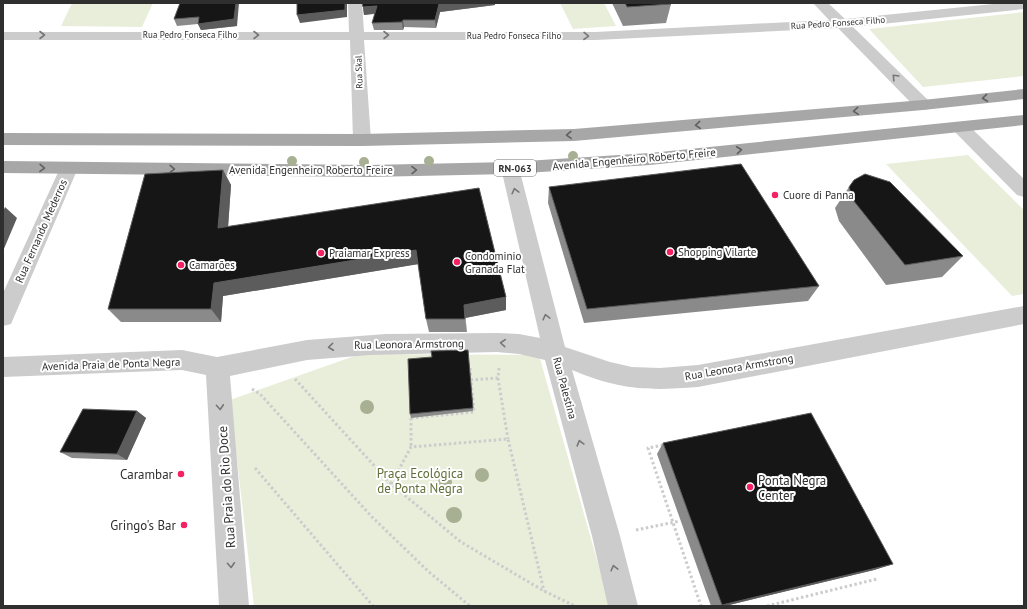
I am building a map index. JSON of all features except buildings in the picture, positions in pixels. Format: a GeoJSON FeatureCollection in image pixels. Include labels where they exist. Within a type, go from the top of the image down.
{"type":"FeatureCollection","features":[{"type":"Feature","properties":{"kind":"main road"},"geometry":{"type":"LineString","coordinates":[[3,139],[362,140],[574,135],[923,105],[1024,94]]}},
{"type":"Feature","properties":{"kind":"main road","name":"Avenida Engenheiro Roberto Freire"},"geometry":{"type":"LineString","coordinates":[[3,167],[369,172],[510,168],[650,159],[1024,120]]}},
{"type":"Feature","properties":{"kind":"street","name":"Rua Skal"},"geometry":{"type":"LineString","coordinates":[[355,3],[362,140]]}},
{"type":"Feature","properties":{"kind":"street"},"geometry":{"type":"LineString","coordinates":[[820,3],[923,105]]}},
{"type":"Feature","properties":{"kind":"street","name":"Rua Pedro Fonseca Filho"},"geometry":{"type":"LineString","coordinates":[[3,36],[596,36],[842,24],[1024,5]]}},
{"type":"Feature","properties":{"kind":"street"},"geometry":{"type":"LineString","coordinates":[[960,127],[1024,190]]}},
{"type":"Feature","properties":{"kind":"street","name":"Rua Fernando Mederros"},"geometry":{"type":"LineString","coordinates":[[3,317],[69,168]]}},
{"type":"Feature","properties":{"kind":"street","name":"Rua Palestina"},"geometry":{"type":"LineString","coordinates":[[510,168],[555,352],[606,536],[623,606]]}},
{"type":"Feature","properties":{"kind":"street","name":"Rua Leonora Armstrong"},"geometry":{"type":"LineString","coordinates":[[217,368],[305,350],[349,346],[494,342],[520,344],[555,352],[590,367],[623,376],[654,380],[706,375],[1024,315]]}},
{"type":"Feature","properties":{"kind":"street","name":"Avenida Praia de Ponta Negra"},"geometry":{"type":"LineString","coordinates":[[3,367],[182,360],[217,368]]}},
{"type":"Feature","properties":{"kind":"street","name":"Rua Praia do Rio Doce"},"geometry":{"type":"LineString","coordinates":[[217,368],[234,606]]}},
{"type":"Feature","properties":{"kind":"path"},"geometry":{"type":"LineString","coordinates":[[506,364],[499,367],[498,378],[508,439],[544,591]]}},
{"type":"Feature","properties":{"kind":"path"},"geometry":{"type":"LineString","coordinates":[[217,368],[260,394],[372,517],[429,572],[470,606]]}},
{"type":"Feature","properties":{"kind":"path"},"geometry":{"type":"LineString","coordinates":[[292,377],[392,484],[460,542],[544,591],[575,606]]}},
{"type":"Feature","properties":{"kind":"path"},"geometry":{"type":"LineString","coordinates":[[411,418],[474,412],[471,380],[498,378]]}},
{"type":"Feature","properties":{"kind":"path"},"geometry":{"type":"LineString","coordinates":[[392,484],[411,447],[410,411]]}},
{"type":"Feature","properties":{"kind":"path"},"geometry":{"type":"LineString","coordinates":[[411,447],[508,439]]}},
{"type":"Feature","properties":{"kind":"path"},"geometry":{"type":"LineString","coordinates":[[671,444],[648,448],[700,606]]}},
{"type":"Feature","properties":{"kind":"path"},"geometry":{"type":"LineString","coordinates":[[251,463],[373,606]]}},
{"type":"Feature","properties":{"kind":"path"},"geometry":{"type":"LineString","coordinates":[[606,536],[680,521]]}},
{"type":"Feature","properties":{"kind":"path"},"geometry":{"type":"LineString","coordinates":[[767,606],[877,579]]}},
{"type":"Feature","properties":{"kind":"green space"},"geometry":{"type":"Polygon","coordinates":[[[72,3],[153,3],[142,27],[61,26],[72,3]]]}},
{"type":"Feature","properties":{"kind":"green space"},"geometry":{"type":"Polygon","coordinates":[[[560,3],[604,3],[616,26],[573,29],[560,3]]]}},
{"type":"Feature","properties":{"kind":"green space"},"geometry":{"type":"Polygon","coordinates":[[[1024,12],[1024,76],[923,87],[869,29],[1024,12]]]}},
{"type":"Feature","properties":{"kind":"green space"},"geometry":{"type":"Polygon","coordinates":[[[968,155],[1024,210],[1024,294],[1012,296],[886,164],[968,155]]]}},
{"type":"Feature","properties":{"kind":"green space","name":"Praça Ecológica de Ponta Negra"},"geometry":{"type":"Polygon","coordinates":[[[360,354],[539,355],[610,606],[254,606],[230,400],[360,354]]]}},
{"type":"Feature","properties":{"kind":"place","name":"Cuore di Panna"},"geometry":{"type":"Point","coordinates":[775,195]}},
{"type":"Feature","properties":{"kind":"place","name":"Shopping Vilarte"},"geometry":{"type":"Point","coordinates":[670,252]}},
{"type":"Feature","properties":{"kind":"place","name":"Praiamar Express"},"geometry":{"type":"Point","coordinates":[321,253]}},
{"type":"Feature","properties":{"kind":"place","name":"Condominio Granada Flat"},"geometry":{"type":"Point","coordinates":[457,262]}},
{"type":"Feature","properties":{"kind":"place","name":"Camarões"},"geometry":{"type":"Point","coordinates":[181,265]}},
{"type":"Feature","properties":{"kind":"place","name":"Carambar"},"geometry":{"type":"Point","coordinates":[181,474]}},
{"type":"Feature","properties":{"kind":"place","name":"Ponta Negra Center"},"geometry":{"type":"Point","coordinates":[750,487]}},
{"type":"Feature","properties":{"kind":"place","name":"Gringo's Bar"},"geometry":{"type":"Point","coordinates":[184,525]}}]}
